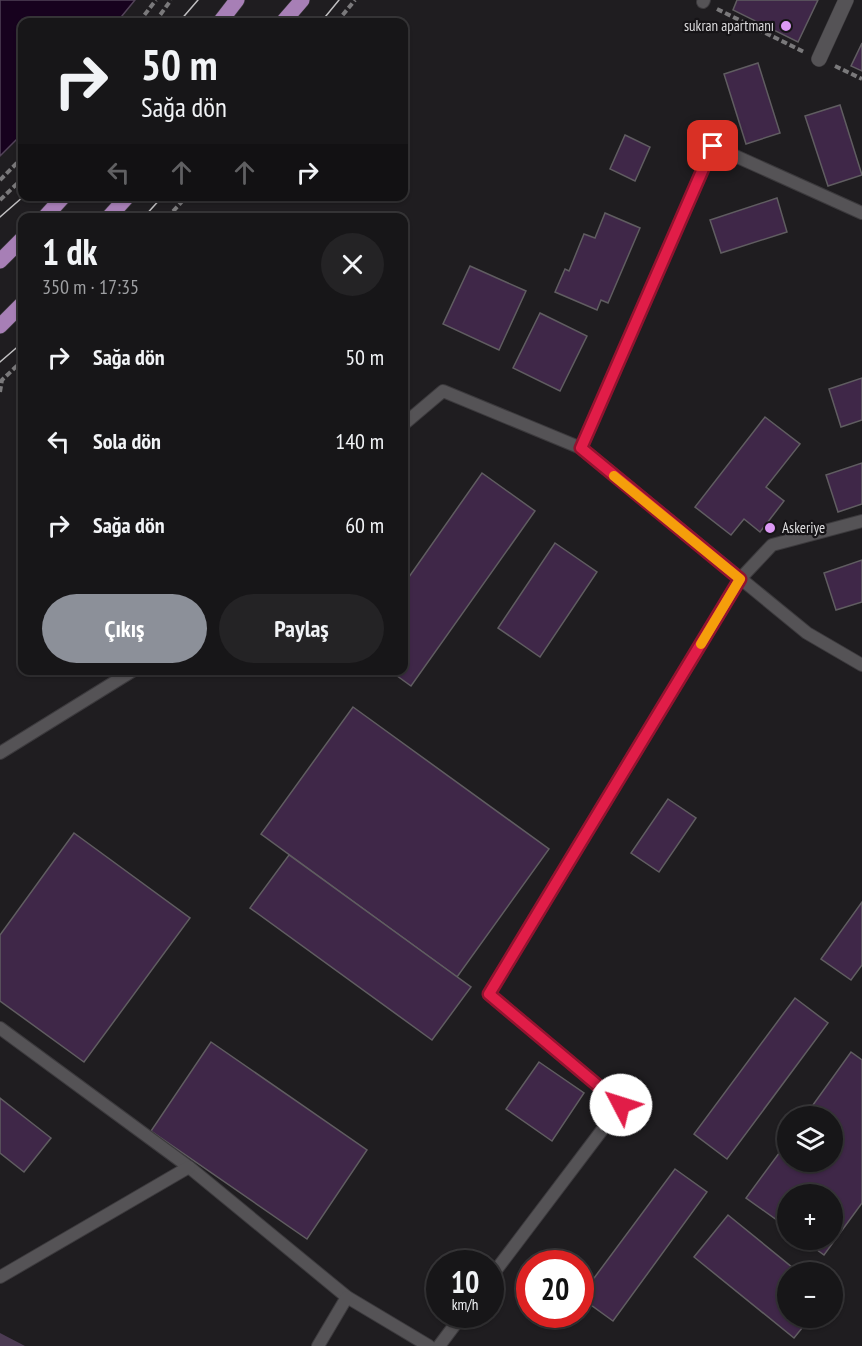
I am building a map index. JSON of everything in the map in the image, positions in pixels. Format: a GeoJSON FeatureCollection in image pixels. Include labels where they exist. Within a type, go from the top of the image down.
{"type":"FeatureCollection","features":[{"type":"Feature","properties":{"kind":"main road"},"geometry":{"type":"LineString","coordinates":[[223,18],[237,0]]}},
{"type":"Feature","properties":{"kind":"main road"},"geometry":{"type":"LineString","coordinates":[[286,18],[302,0]]}},
{"type":"Feature","properties":{"kind":"main road"},"geometry":{"type":"LineString","coordinates":[[49,213],[59,201]]}},
{"type":"Feature","properties":{"kind":"main road"},"geometry":{"type":"LineString","coordinates":[[113,213],[123,201]]}},
{"type":"Feature","properties":{"kind":"main road"},"geometry":{"type":"LineString","coordinates":[[0,261],[18,243]]}},
{"type":"Feature","properties":{"kind":"main road"},"geometry":{"type":"LineString","coordinates":[[0,326],[18,308]]}},
{"type":"Feature","properties":{"kind":"street"},"geometry":{"type":"LineString","coordinates":[[819,59],[846,0]]}},
{"type":"Feature","properties":{"kind":"lane"},"geometry":{"type":"LineString","coordinates":[[581,448],[713,146],[862,213]]}},
{"type":"Feature","properties":{"kind":"lane"},"geometry":{"type":"LineString","coordinates":[[408,421],[443,391],[581,448],[807,633],[862,665]]}},
{"type":"Feature","properties":{"kind":"lane"},"geometry":{"type":"LineString","coordinates":[[504,1260],[621,1105],[489,994],[740,579],[772,545],[862,521]]}},
{"type":"Feature","properties":{"kind":"lane"},"geometry":{"type":"LineString","coordinates":[[0,753],[126,675]]}},
{"type":"Feature","properties":{"kind":"lane"},"geometry":{"type":"LineString","coordinates":[[0,1028],[189,1167],[346,1297],[429,1346]]}},
{"type":"Feature","properties":{"kind":"lane"},"geometry":{"type":"LineString","coordinates":[[0,1277],[189,1167]]}},
{"type":"Feature","properties":{"kind":"lane"},"geometry":{"type":"LineString","coordinates":[[318,1346],[346,1297]]}},
{"type":"Feature","properties":{"kind":"lane"},"geometry":{"type":"LineString","coordinates":[[439,1346],[453,1328]]}},
{"type":"Feature","properties":{"kind":"path"},"geometry":{"type":"LineString","coordinates":[[142,18],[156,0]]}},
{"type":"Feature","properties":{"kind":"path"},"geometry":{"type":"LineString","coordinates":[[158,18],[171,0]]}},
{"type":"Feature","properties":{"kind":"path"},"geometry":{"type":"LineString","coordinates":[[340,18],[355,0]]}},
{"type":"Feature","properties":{"kind":"path"},"geometry":{"type":"LineString","coordinates":[[703,1],[862,79]]}},
{"type":"Feature","properties":{"kind":"path"},"geometry":{"type":"LineString","coordinates":[[0,180],[18,162]]}},
{"type":"Feature","properties":{"kind":"path"},"geometry":{"type":"LineString","coordinates":[[0,200],[18,183]]}},
{"type":"Feature","properties":{"kind":"path"},"geometry":{"type":"LineString","coordinates":[[172,213],[182,201]]}},
{"type":"Feature","properties":{"kind":"path"},"geometry":{"type":"LineString","coordinates":[[0,392],[2,380],[18,365]]}},
{"type":"Feature","properties":{"kind":"shaded area"},"geometry":{"type":"Polygon","coordinates":[[[0,0],[135,0],[120,18],[18,18],[18,138],[0,156],[0,0]]]}},
{"type":"Feature","properties":{"kind":"shaded area"},"geometry":{"type":"Polygon","coordinates":[[[0,1333],[25,1346],[0,1346],[0,1333]]]}},
{"type":"Feature","properties":{"kind":"building","name":"sukran apartmanı"},"geometry":{"type":"Polygon","coordinates":[[[737,0],[818,0],[798,42],[733,10],[737,0]]]}},
{"type":"Feature","properties":{"kind":"building"},"geometry":{"type":"Polygon","coordinates":[[[862,43],[862,71],[851,66],[862,43]]]}},
{"type":"Feature","properties":{"kind":"building"},"geometry":{"type":"Polygon","coordinates":[[[758,63],[780,133],[746,144],[724,74],[758,63]]]}},
{"type":"Feature","properties":{"kind":"building"},"geometry":{"type":"Polygon","coordinates":[[[840,105],[862,175],[828,186],[805,116],[840,105]]]}},
{"type":"Feature","properties":{"kind":"building"},"geometry":{"type":"Polygon","coordinates":[[[625,135],[650,147],[635,181],[610,169],[625,135]]]}},
{"type":"Feature","properties":{"kind":"building"},"geometry":{"type":"Polygon","coordinates":[[[777,198],[787,232],[721,253],[710,220],[777,198]]]}},
{"type":"Feature","properties":{"kind":"building"},"geometry":{"type":"Polygon","coordinates":[[[605,213],[640,228],[608,303],[601,300],[597,310],[555,292],[565,269],[569,271],[584,234],[595,238],[605,213]]]}},
{"type":"Feature","properties":{"kind":"building"},"geometry":{"type":"Polygon","coordinates":[[[470,266],[526,291],[499,350],[443,324],[470,266]]]}},
{"type":"Feature","properties":{"kind":"building"},"geometry":{"type":"Polygon","coordinates":[[[540,313],[587,336],[560,391],[513,368],[540,313]]]}},
{"type":"Feature","properties":{"kind":"building"},"geometry":{"type":"Polygon","coordinates":[[[862,378],[862,420],[841,427],[829,389],[862,378]]]}},
{"type":"Feature","properties":{"kind":"building"},"geometry":{"type":"Polygon","coordinates":[[[765,417],[800,444],[766,487],[784,501],[760,532],[744,519],[731,535],[695,507],[765,417]]]}},
{"type":"Feature","properties":{"kind":"building"},"geometry":{"type":"Polygon","coordinates":[[[862,463],[862,504],[838,512],[826,475],[862,463]]]}},
{"type":"Feature","properties":{"kind":"building"},"geometry":{"type":"Polygon","coordinates":[[[482,473],[535,511],[411,686],[396,675],[408,675],[408,578],[482,473]]]}},
{"type":"Feature","properties":{"kind":"building"},"geometry":{"type":"Polygon","coordinates":[[[555,543],[597,572],[540,657],[498,628],[555,543]]]}},
{"type":"Feature","properties":{"kind":"building"},"geometry":{"type":"Polygon","coordinates":[[[862,560],[862,602],[836,610],[824,573],[862,560]]]}},
{"type":"Feature","properties":{"kind":"building"},"geometry":{"type":"Polygon","coordinates":[[[353,707],[549,849],[457,977],[261,834],[353,707]]]}},
{"type":"Feature","properties":{"kind":"building"},"geometry":{"type":"Polygon","coordinates":[[[668,799],[696,818],[659,872],[631,853],[668,799]]]}},
{"type":"Feature","properties":{"kind":"building"},"geometry":{"type":"Polygon","coordinates":[[[74,833],[190,918],[84,1062],[0,1001],[0,935],[74,833]]]}},
{"type":"Feature","properties":{"kind":"building"},"geometry":{"type":"Polygon","coordinates":[[[289,855],[471,987],[432,1040],[250,908],[289,855]]]}},
{"type":"Feature","properties":{"kind":"building"},"geometry":{"type":"Polygon","coordinates":[[[862,902],[862,965],[851,980],[821,959],[862,902]]]}},
{"type":"Feature","properties":{"kind":"building"},"geometry":{"type":"Polygon","coordinates":[[[795,998],[828,1023],[727,1159],[694,1134],[795,998]]]}},
{"type":"Feature","properties":{"kind":"building"},"geometry":{"type":"Polygon","coordinates":[[[211,1042],[367,1150],[307,1239],[151,1131],[211,1042]]]}},
{"type":"Feature","properties":{"kind":"building"},"geometry":{"type":"Polygon","coordinates":[[[851,1052],[862,1060],[862,1203],[843,1229],[843,1184],[777,1184],[777,1220],[746,1198],[777,1156],[777,1172],[843,1172],[843,1106],[812,1106],[851,1052]]]}},
{"type":"Feature","properties":{"kind":"building"},"geometry":{"type":"Polygon","coordinates":[[[539,1062],[584,1093],[552,1141],[506,1109],[539,1062]]]}},
{"type":"Feature","properties":{"kind":"building"},"geometry":{"type":"Polygon","coordinates":[[[0,1098],[51,1138],[24,1172],[0,1153],[0,1098]]]}},
{"type":"Feature","properties":{"kind":"building"},"geometry":{"type":"Polygon","coordinates":[[[675,1169],[707,1192],[613,1321],[594,1307],[594,1278],[675,1169]]]}},
{"type":"Feature","properties":{"kind":"building"},"geometry":{"type":"Polygon","coordinates":[[[728,1215],[786,1262],[777,1262],[777,1324],[694,1257],[728,1215]]]}},
{"type":"Feature","properties":{"kind":"building"},"geometry":{"type":"Polygon","coordinates":[[[817,1250],[828,1250],[824,1255],[817,1250]]]}},
{"type":"Feature","properties":{"kind":"building"},"geometry":{"type":"Polygon","coordinates":[[[782,1328],[802,1328],[794,1338],[782,1328]]]}},
{"type":"Feature","properties":{"kind":"tram line"},"geometry":{"type":"LineString","coordinates":[[182,18],[198,0]]}},
{"type":"Feature","properties":{"kind":"tram line"},"geometry":{"type":"LineString","coordinates":[[324,18],[339,0]]}},
{"type":"Feature","properties":{"kind":"tram line"},"geometry":{"type":"LineString","coordinates":[[0,217],[18,201]]}},
{"type":"Feature","properties":{"kind":"tram line"},"geometry":{"type":"LineString","coordinates":[[148,213],[158,201]]}},
{"type":"Feature","properties":{"kind":"tram line"},"geometry":{"type":"LineString","coordinates":[[0,362],[18,346]]}},
{"type":"Feature","properties":{"kind":"slow traffic"},"geometry":{"type":"LineString","coordinates":[[614,476],[740,579],[701,644]]}},
{"type":"Feature","properties":{"kind":"place","name":"sukran apartmanı"},"geometry":{"type":"Point","coordinates":[786,26]}},
{"type":"Feature","properties":{"kind":"place","name":"Askeriye"},"geometry":{"type":"Point","coordinates":[770,528]}},
{"type":"Feature","properties":{"kind":"route"},"geometry":{"type":"LineString","coordinates":[[621,1105],[489,994],[740,579],[581,448],[713,146]]}}]}
